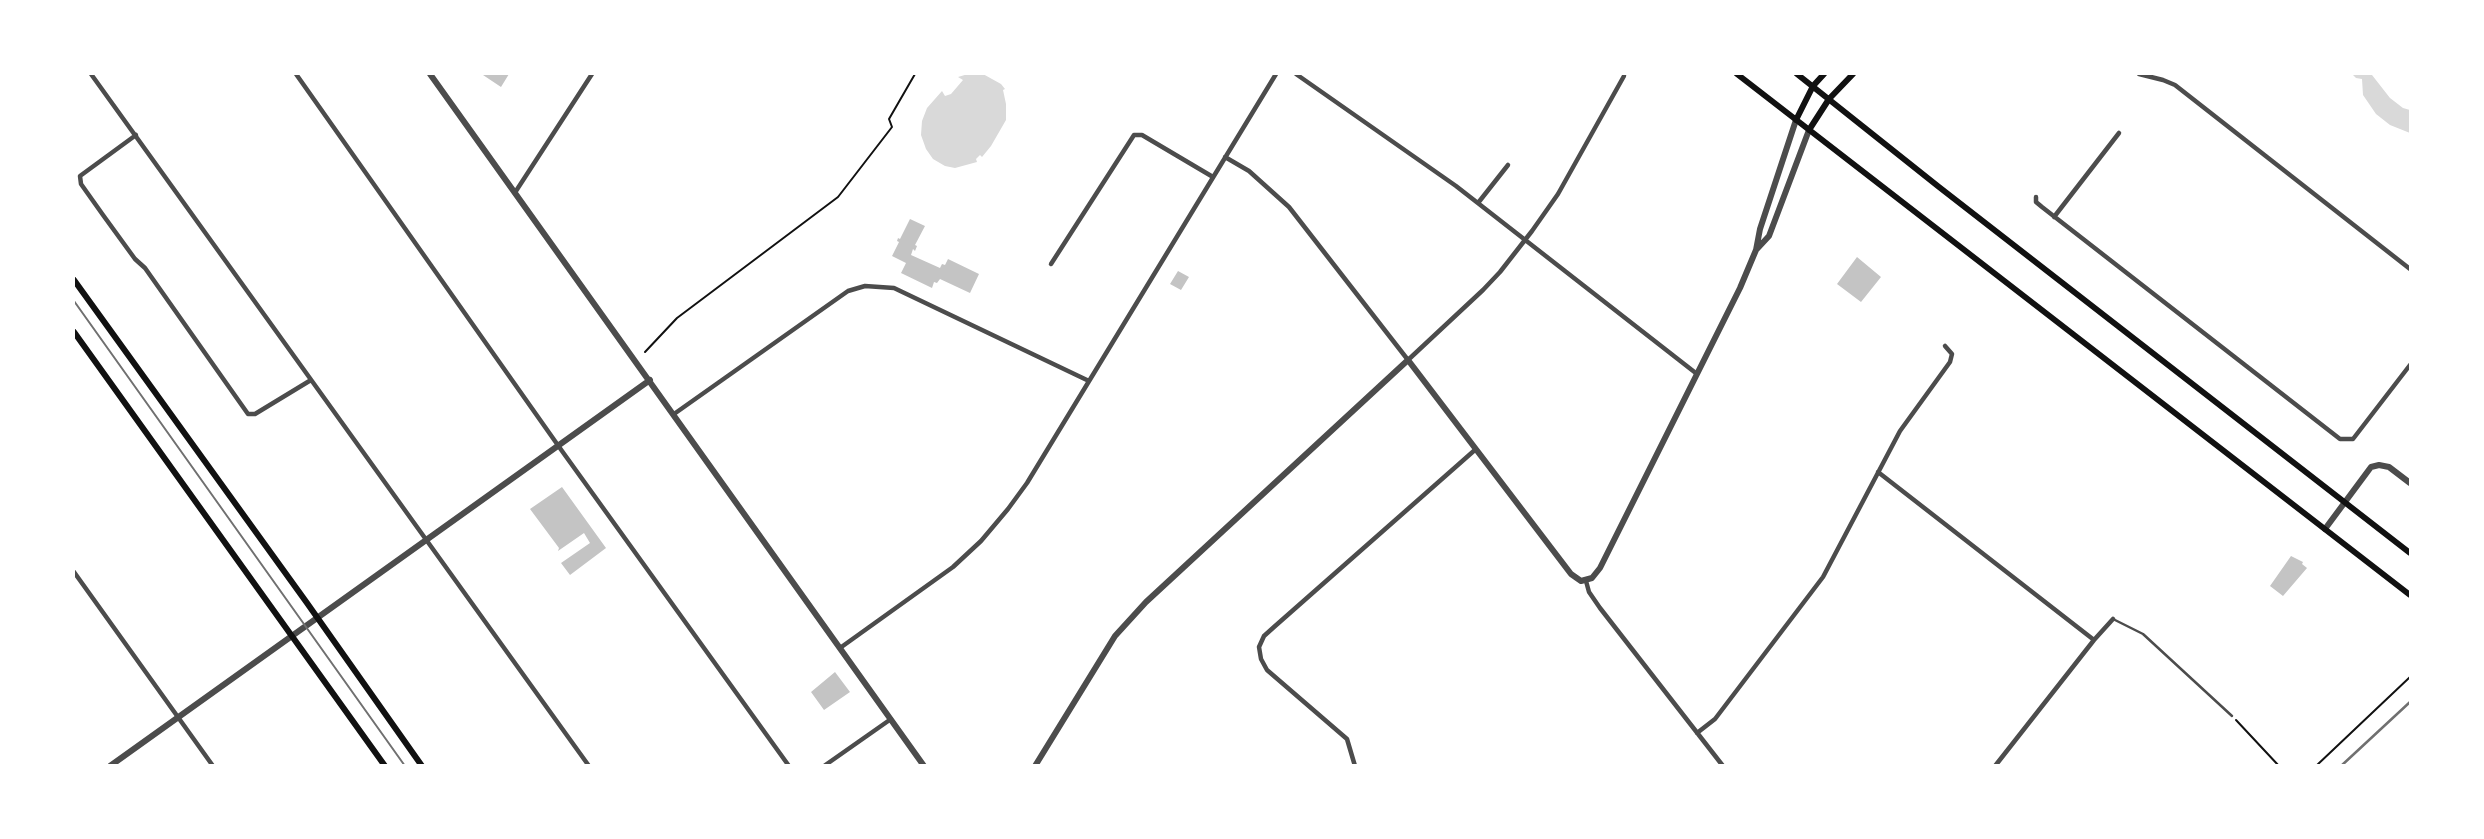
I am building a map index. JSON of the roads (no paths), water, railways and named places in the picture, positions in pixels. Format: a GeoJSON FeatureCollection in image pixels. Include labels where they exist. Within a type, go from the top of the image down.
{"type":"FeatureCollection","features":[{"type":"Feature","properties":{"kind":"main road"},"geometry":{"type":"LineString","coordinates":[[1737,74],[2410,595]]}},
{"type":"Feature","properties":{"kind":"main road"},"geometry":{"type":"LineString","coordinates":[[1797,74],[2410,553]]}},
{"type":"Feature","properties":{"kind":"main road"},"geometry":{"type":"LineString","coordinates":[[1796,120],[1813,86],[1824,74]]}},
{"type":"Feature","properties":{"kind":"main road"},"geometry":{"type":"LineString","coordinates":[[1809,130],[1829,99],[1853,74]]}},
{"type":"Feature","properties":{"kind":"main road"},"geometry":{"type":"LineString","coordinates":[[74,280],[422,765]]}},
{"type":"Feature","properties":{"kind":"main road"},"geometry":{"type":"LineString","coordinates":[[74,332],[385,765]]}},
{"type":"Feature","properties":{"kind":"street"},"geometry":{"type":"LineString","coordinates":[[91,74],[589,765]]}},
{"type":"Feature","properties":{"kind":"street"},"geometry":{"type":"LineString","coordinates":[[296,74],[558,445],[789,765]]}},
{"type":"Feature","properties":{"kind":"street"},"geometry":{"type":"LineString","coordinates":[[430,74],[924,765]]}},
{"type":"Feature","properties":{"kind":"street"},"geometry":{"type":"LineString","coordinates":[[516,191],[592,74]]}},
{"type":"Feature","properties":{"kind":"street"},"geometry":{"type":"LineString","coordinates":[[840,648],[953,567],[981,541],[1027,483],[1276,74]]}},
{"type":"Feature","properties":{"kind":"street"},"geometry":{"type":"LineString","coordinates":[[1296,74],[1478,203],[1698,374]]}},
{"type":"Feature","properties":{"kind":"street"},"geometry":{"type":"LineString","coordinates":[[2139,74],[2165,80],[2179,88],[2410,269]]}},
{"type":"Feature","properties":{"kind":"street"},"geometry":{"type":"LineString","coordinates":[[1035,765],[1115,636],[1146,602],[1500,272],[1559,194],[1624,76]]}},
{"type":"Feature","properties":{"kind":"street"},"geometry":{"type":"LineString","coordinates":[[1225,157],[1248,171],[1285,202],[1571,574],[1586,581],[1598,571],[1740,288],[1756,250],[1760,229],[1796,120]]}},
{"type":"Feature","properties":{"kind":"street"},"geometry":{"type":"LineString","coordinates":[[1756,250],[1769,237],[1809,130]]}},
{"type":"Feature","properties":{"kind":"street"},"geometry":{"type":"LineString","coordinates":[[2054,217],[2119,133]]}},
{"type":"Feature","properties":{"kind":"street"},"geometry":{"type":"LineString","coordinates":[[136,135],[82,173],[81,184],[103,215],[135,259],[145,268],[248,414],[255,414],[312,380]]}},
{"type":"Feature","properties":{"kind":"street"},"geometry":{"type":"LineString","coordinates":[[1051,264],[1134,135],[1145,137],[1213,177]]}},
{"type":"Feature","properties":{"kind":"street"},"geometry":{"type":"LineString","coordinates":[[1478,203],[1508,165]]}},
{"type":"Feature","properties":{"kind":"street"},"geometry":{"type":"LineString","coordinates":[[2036,197],[2036,202],[2054,217],[2340,439],[2353,439],[2410,365]]}},
{"type":"Feature","properties":{"kind":"street"},"geometry":{"type":"LineString","coordinates":[[674,414],[838,298],[865,286],[894,288],[1089,381]]}},
{"type":"Feature","properties":{"kind":"street"},"geometry":{"type":"LineString","coordinates":[[1697,733],[1715,719],[1810,596],[1834,558],[1908,419],[1950,362],[1952,354],[1945,346]]}},
{"type":"Feature","properties":{"kind":"street"},"geometry":{"type":"LineString","coordinates":[[110,765],[650,380]]}},
{"type":"Feature","properties":{"kind":"street"},"geometry":{"type":"LineString","coordinates":[[1355,765],[1347,740],[1268,670],[1261,659],[1259,647],[1264,636],[1476,449]]}},
{"type":"Feature","properties":{"kind":"street"},"geometry":{"type":"LineString","coordinates":[[2325,529],[2369,469],[2375,466],[2389,467],[2410,484]]}},
{"type":"Feature","properties":{"kind":"street"},"geometry":{"type":"LineString","coordinates":[[1878,472],[2094,640]]}},
{"type":"Feature","properties":{"kind":"street"},"geometry":{"type":"LineString","coordinates":[[74,572],[213,765]]}},
{"type":"Feature","properties":{"kind":"street"},"geometry":{"type":"LineString","coordinates":[[1586,581],[1589,592],[1600,608],[1723,765]]}},
{"type":"Feature","properties":{"kind":"street"},"geometry":{"type":"LineString","coordinates":[[1995,765],[2113,619]]}},
{"type":"Feature","properties":{"kind":"street"},"geometry":{"type":"LineString","coordinates":[[824,765],[891,719]]}},
{"type":"Feature","properties":{"kind":"lane"},"geometry":{"type":"LineString","coordinates":[[2113,619],[2143,634],[2232,716]]}},
{"type":"Feature","properties":{"kind":"tram line"},"geometry":{"type":"LineString","coordinates":[[74,301],[405,766]]}},
{"type":"Feature","properties":{"kind":"railway"},"geometry":{"type":"LineString","coordinates":[[2341,766],[2410,702]]}}]}
